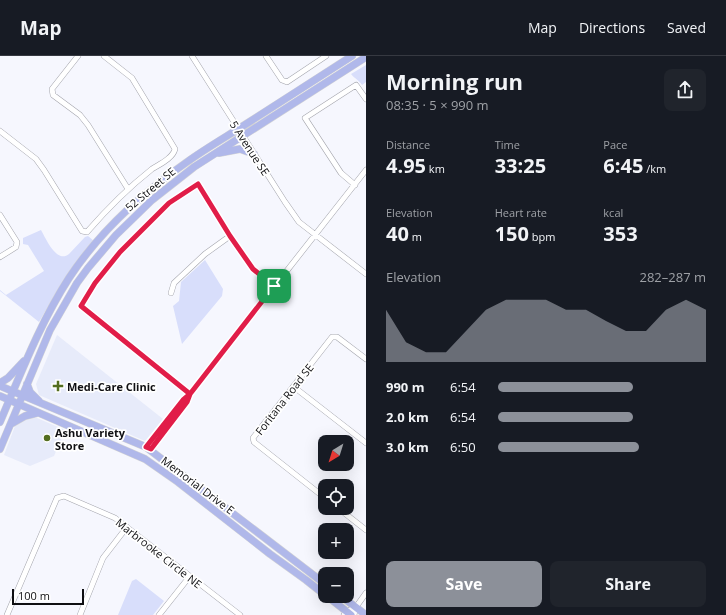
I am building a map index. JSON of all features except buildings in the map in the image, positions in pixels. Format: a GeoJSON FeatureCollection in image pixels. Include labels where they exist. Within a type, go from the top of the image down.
{"type":"FeatureCollection","features":[{"type":"Feature","properties":{"kind":"main road","name":"52 Street SE"},"geometry":{"type":"LineString","coordinates":[[0,422],[2,411],[10,400],[42,324],[57,297],[80,263],[108,229],[127,209],[188,161],[352,56]]}},
{"type":"Feature","properties":{"kind":"main road","name":"52 Street SE"},"geometry":{"type":"LineString","coordinates":[[0,448],[50,330],[88,268],[116,235],[143,208],[194,167],[366,57]]}},
{"type":"Feature","properties":{"kind":"main road"},"geometry":{"type":"LineString","coordinates":[[215,153],[240,149],[254,154]]}},
{"type":"Feature","properties":{"kind":"main road"},"geometry":{"type":"LineString","coordinates":[[0,385],[27,358]]}},
{"type":"Feature","properties":{"kind":"main road"},"geometry":{"type":"LineString","coordinates":[[27,384],[32,394],[43,404]]}},
{"type":"Feature","properties":{"kind":"main road","name":"Memorial Drive E"},"geometry":{"type":"LineString","coordinates":[[0,385],[13,392],[148,448],[318,579]]}},
{"type":"Feature","properties":{"kind":"main road","name":"Memorial Drive E"},"geometry":{"type":"LineString","coordinates":[[0,396],[145,459],[178,482],[270,554],[318,589]]}},
{"type":"Feature","properties":{"kind":"main road"},"geometry":{"type":"LineString","coordinates":[[11,424],[25,416],[37,413]]}},
{"type":"Feature","properties":{"kind":"main road","name":"Memorial Drive E"},"geometry":{"type":"LineString","coordinates":[[336,603],[349,614]]}},
{"type":"Feature","properties":{"kind":"main road"},"geometry":{"type":"LineString","coordinates":[[351,603],[366,615]]}},
{"type":"Feature","properties":{"kind":"street"},"geometry":{"type":"LineString","coordinates":[[78,56],[52,89],[53,94],[80,115],[88,125],[128,189]]}},
{"type":"Feature","properties":{"kind":"street"},"geometry":{"type":"LineString","coordinates":[[0,131],[36,159],[82,231],[87,232],[105,211],[128,189],[174,154],[175,149],[132,78],[104,56]]}},
{"type":"Feature","properties":{"kind":"street","name":"5 Avenue SE"},"geometry":{"type":"LineString","coordinates":[[192,56],[299,222],[366,274]]}},
{"type":"Feature","properties":{"kind":"street"},"geometry":{"type":"LineString","coordinates":[[266,56],[282,80],[287,82],[326,56]]}},
{"type":"Feature","properties":{"kind":"street"},"geometry":{"type":"LineString","coordinates":[[355,185],[341,173],[305,118],[356,85],[366,99]]}},
{"type":"Feature","properties":{"kind":"street"},"geometry":{"type":"LineString","coordinates":[[148,448],[187,402],[190,394],[366,170]]}},
{"type":"Feature","properties":{"kind":"street"},"geometry":{"type":"LineString","coordinates":[[190,394],[81,306],[95,283],[120,252],[169,203],[198,184],[230,236],[253,269],[274,286]]}},
{"type":"Feature","properties":{"kind":"street"},"geometry":{"type":"LineString","coordinates":[[0,215],[17,242],[16,247],[0,257]]}},
{"type":"Feature","properties":{"kind":"street"},"geometry":{"type":"LineString","coordinates":[[171,293],[174,283],[205,254],[230,236]]}},
{"type":"Feature","properties":{"kind":"street","name":"Foritana Road SE"},"geometry":{"type":"LineString","coordinates":[[318,492],[254,442],[253,438],[332,337],[337,337],[366,359]]}},
{"type":"Feature","properties":{"kind":"street"},"geometry":{"type":"LineString","coordinates":[[294,386],[366,443]]}},
{"type":"Feature","properties":{"kind":"street","name":"Marbrooke Circle NE"},"geometry":{"type":"LineString","coordinates":[[7,615],[56,498],[64,496],[115,518],[240,615]]}},
{"type":"Feature","properties":{"kind":"street"},"geometry":{"type":"LineString","coordinates":[[347,515],[366,530]]}},
{"type":"Feature","properties":{"kind":"street"},"geometry":{"type":"LineString","coordinates":[[80,615],[103,558],[127,527]]}},
{"type":"Feature","properties":{"kind":"street"},"geometry":{"type":"LineString","coordinates":[[159,615],[190,576]]}},
{"type":"Feature","properties":{"kind":"street"},"geometry":{"type":"LineString","coordinates":[[349,614],[366,593]]}},
{"type":"Feature","properties":{"kind":"shaded area"},"geometry":{"type":"Polygon","coordinates":[[[366,65],[366,82],[362,85],[351,74],[366,65]]]}},
{"type":"Feature","properties":{"kind":"shaded area"},"geometry":{"type":"Polygon","coordinates":[[[41,230],[52,249],[60,256],[69,254],[85,237],[88,236],[94,241],[55,295],[39,322],[0,291],[0,290],[6,295],[44,271],[28,245],[23,244],[23,238],[41,230]]]}},
{"type":"Feature","properties":{"kind":"shaded area"},"geometry":{"type":"Polygon","coordinates":[[[205,260],[223,289],[222,296],[182,344],[173,306],[179,301],[181,282],[205,260]]]}},
{"type":"Feature","properties":{"kind":"shaded area"},"geometry":{"type":"Polygon","coordinates":[[[57,335],[163,419],[145,441],[39,395],[36,384],[57,335]]]}},
{"type":"Feature","properties":{"kind":"shaded area"},"geometry":{"type":"Polygon","coordinates":[[[29,418],[37,418],[65,430],[54,456],[30,466],[4,455],[15,426],[29,418]]]}},
{"type":"Feature","properties":{"kind":"shaded area"},"geometry":{"type":"Polygon","coordinates":[[[136,579],[164,601],[153,615],[118,615],[132,581],[136,579]]]}},
{"type":"Feature","properties":{"kind":"place","name":"Medi-Care Clinic"},"geometry":{"type":"Point","coordinates":[58,386]}},
{"type":"Feature","properties":{"kind":"place","name":"Ashu Variety Store"},"geometry":{"type":"Point","coordinates":[47,438]}},
{"type":"Feature","properties":{"kind":"route"},"geometry":{"type":"LineString","coordinates":[[274,286],[190,394],[187,402],[151,449],[146,447],[183,400],[190,394],[81,306],[95,283],[120,252],[169,203],[198,184],[230,236],[253,269],[274,286]]}}]}
